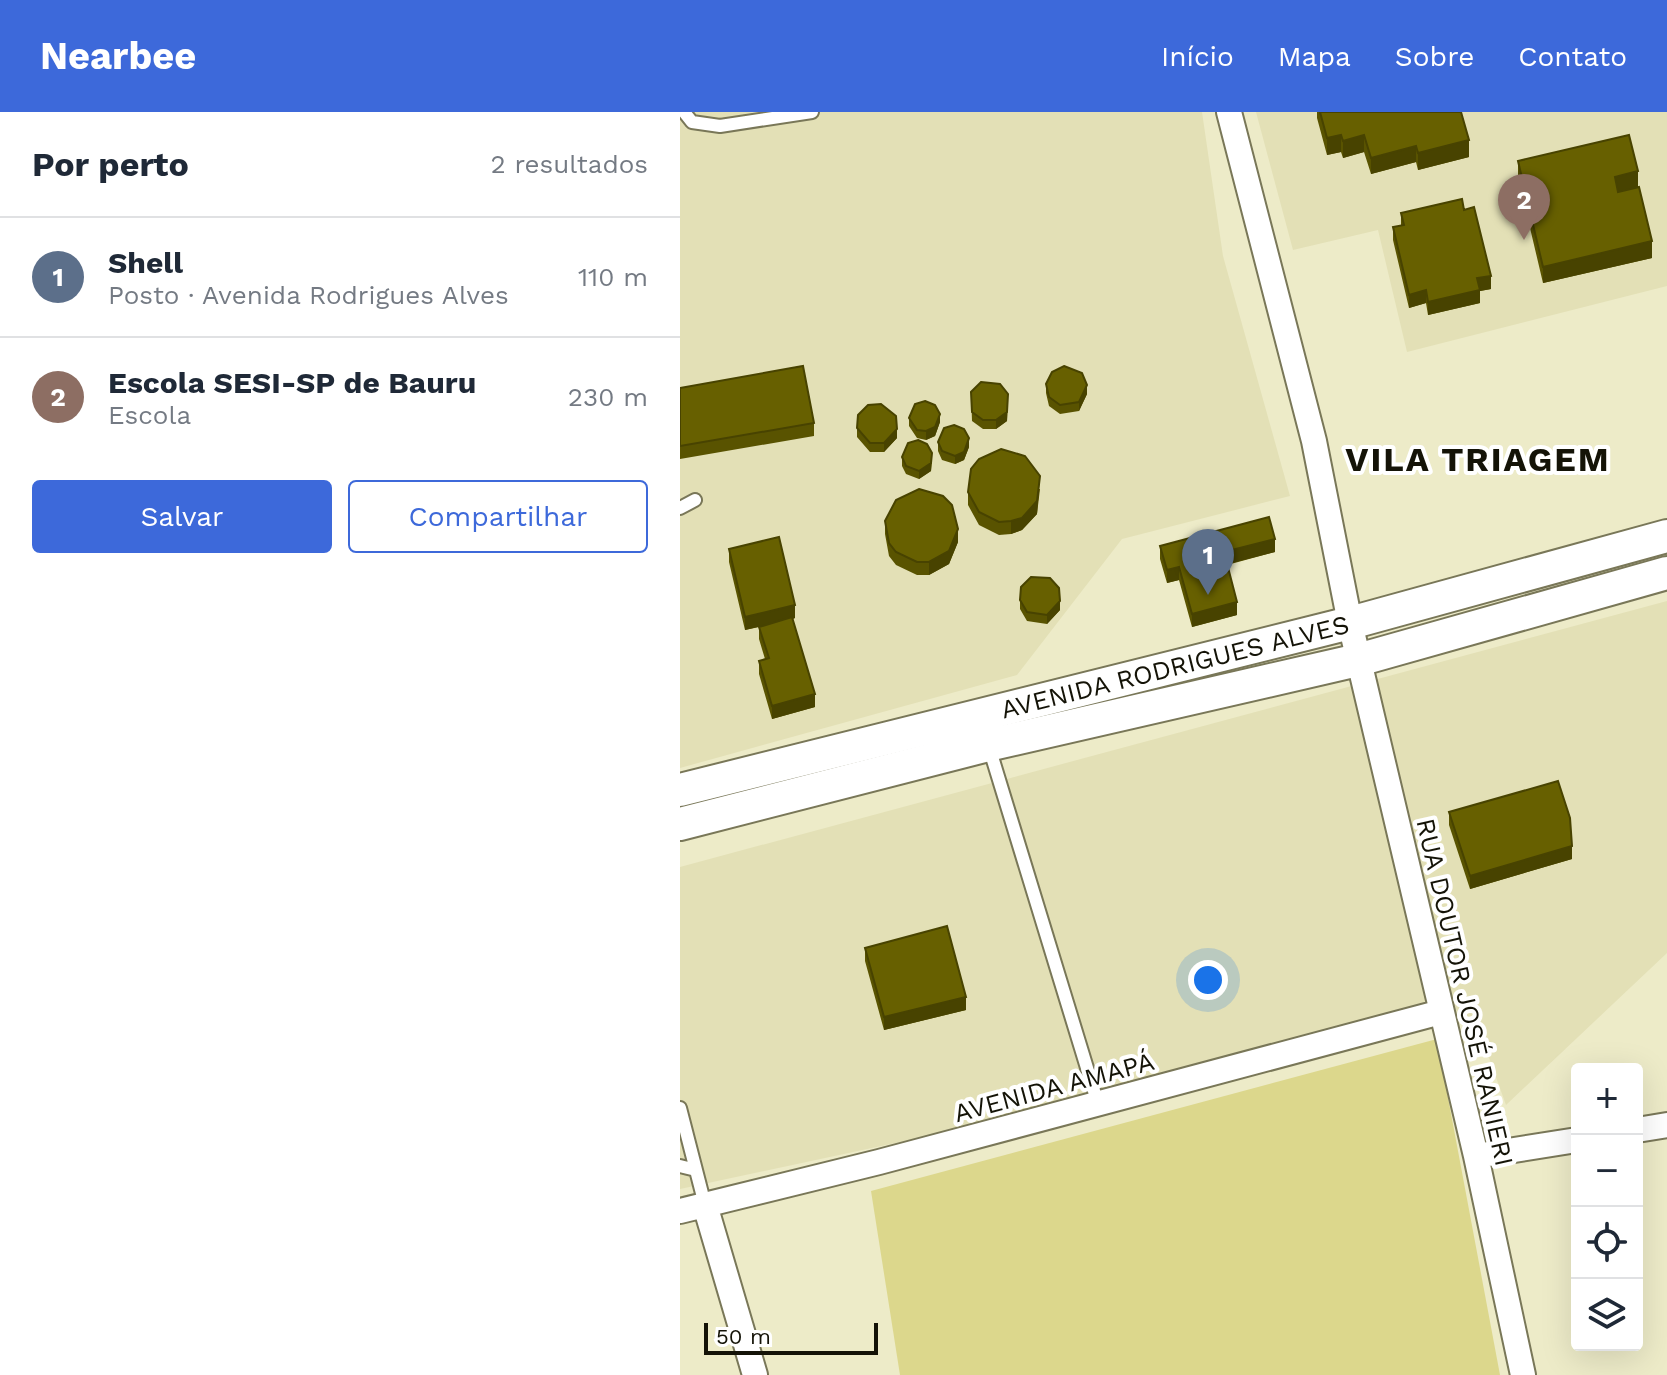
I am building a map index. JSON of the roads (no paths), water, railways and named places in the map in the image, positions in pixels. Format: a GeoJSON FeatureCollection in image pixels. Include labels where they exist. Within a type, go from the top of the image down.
{"type":"FeatureCollection","features":[{"type":"Feature","properties":{"kind":"main road","name":"AVENIDA RODRIGUES ALVES"},"geometry":{"type":"LineString","coordinates":[[680,824],[1350,623],[1665,543]]}},
{"type":"Feature","properties":{"kind":"main road","name":"AVENIDA RODRIGUES ALVES"},"geometry":{"type":"LineString","coordinates":[[680,790],[1358,660],[1667,573]]}},
{"type":"Feature","properties":{"kind":"street","name":"RUA DOUTOR JOSÉ RANIERI"},"geometry":{"type":"LineString","coordinates":[[1229,112],[1314,441],[1358,660],[1476,1156],[1523,1375]]}},
{"type":"Feature","properties":{"kind":"street","name":"AVENIDA AMAPÁ"},"geometry":{"type":"LineString","coordinates":[[680,1211],[1441,1012]]}},
{"type":"Feature","properties":{"kind":"street"},"geometry":{"type":"LineString","coordinates":[[1643,1129],[1667,1125]]}},
{"type":"Feature","properties":{"kind":"street"},"geometry":{"type":"LineString","coordinates":[[1476,1156],[1571,1141]]}},
{"type":"Feature","properties":{"kind":"street"},"geometry":{"type":"LineString","coordinates":[[705,1205],[755,1375]]}},
{"type":"Feature","properties":{"kind":"lane"},"geometry":{"type":"LineString","coordinates":[[684,112],[692,122],[720,126],[812,112]]}},
{"type":"Feature","properties":{"kind":"lane"},"geometry":{"type":"LineString","coordinates":[[680,508],[695,500]]}},
{"type":"Feature","properties":{"kind":"lane"},"geometry":{"type":"LineString","coordinates":[[985,731],[1098,1104]]}},
{"type":"Feature","properties":{"kind":"lane"},"geometry":{"type":"LineString","coordinates":[[680,1108],[705,1205]]}},
{"type":"Feature","properties":{"kind":"lane"},"geometry":{"type":"LineString","coordinates":[[680,1166],[696,1170]]}},
{"type":"Feature","properties":{"kind":"place","name":"Escola SESI-SP de Bauru"},"geometry":{"type":"Point","coordinates":[1524,240]}},
{"type":"Feature","properties":{"kind":"place","name":"Shell"},"geometry":{"type":"Point","coordinates":[1208,595]}},
{"type":"Feature","properties":{"kind":"district","name":"VILA TRIAGEM"},"geometry":{"type":"Point","coordinates":[1478,459]}}]}
